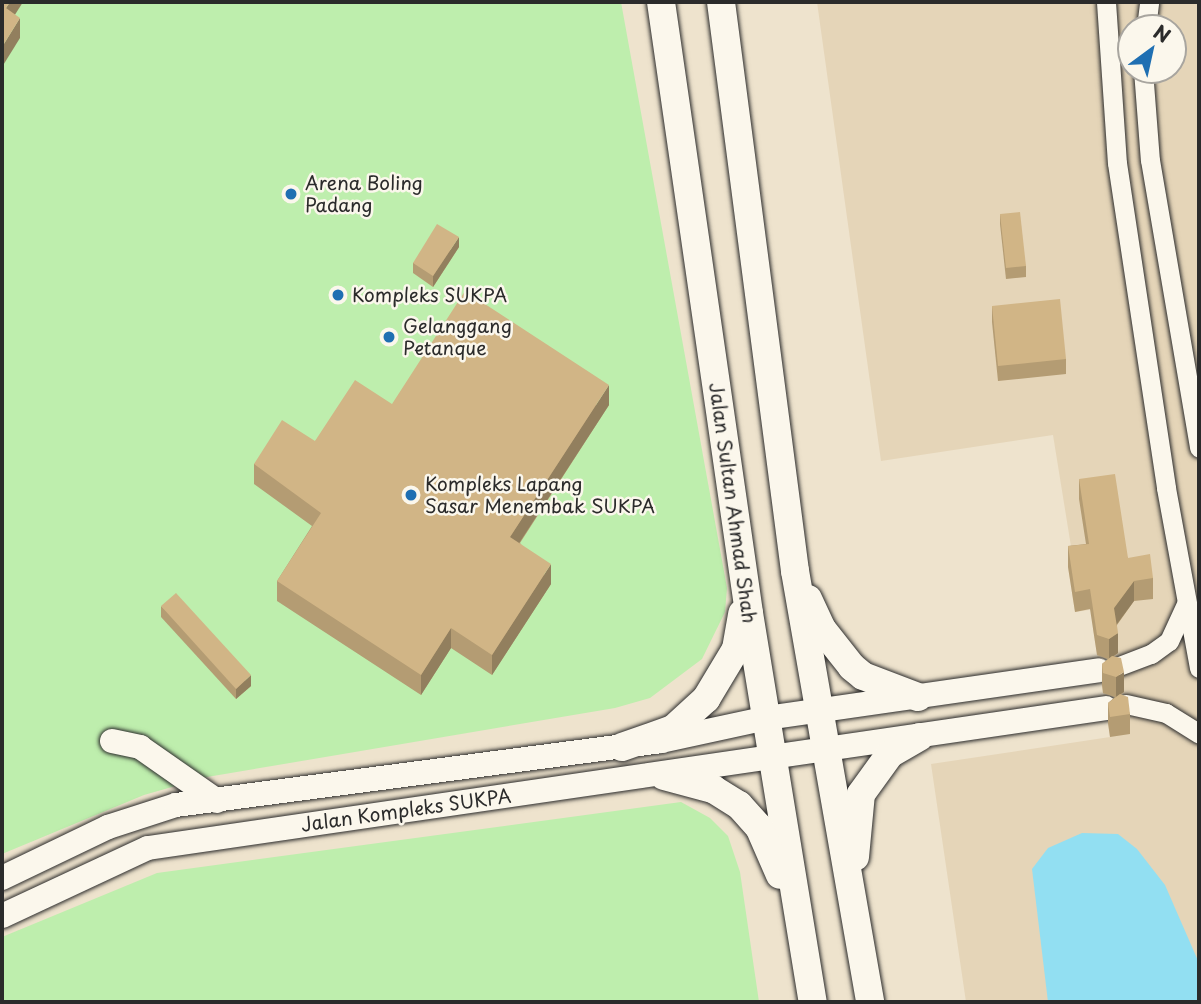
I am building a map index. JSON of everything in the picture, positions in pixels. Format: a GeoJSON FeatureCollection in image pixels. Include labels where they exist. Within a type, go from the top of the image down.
{"type":"FeatureCollection","features":[{"type":"Feature","properties":{"kind":"main road","name":"Jalan Sultan Ahmad Shah"},"geometry":{"type":"LineString","coordinates":[[661,2],[742,570],[798,924],[813,1002]]}},
{"type":"Feature","properties":{"kind":"main road"},"geometry":{"type":"LineString","coordinates":[[721,2],[795,571],[817,712],[870,1002]]}},
{"type":"Feature","properties":{"kind":"main road"},"geometry":{"type":"LineString","coordinates":[[621,747],[673,729],[719,683],[736,649],[743,618],[742,570]]}},
{"type":"Feature","properties":{"kind":"main road"},"geometry":{"type":"LineString","coordinates":[[795,571],[838,653],[863,676],[918,698]]}},
{"type":"Feature","properties":{"kind":"main road"},"geometry":{"type":"LineString","coordinates":[[853,905],[861,794],[890,754],[920,737]]}},
{"type":"Feature","properties":{"kind":"main road"},"geometry":{"type":"LineString","coordinates":[[664,776],[726,795],[750,817],[766,840],[798,924]]}},
{"type":"Feature","properties":{"kind":"street"},"geometry":{"type":"LineString","coordinates":[[1107,2],[1117,163],[1186,602],[1199,668]]}},
{"type":"Feature","properties":{"kind":"street"},"geometry":{"type":"LineString","coordinates":[[1144,84],[1150,160],[1199,449]]}},
{"type":"Feature","properties":{"kind":"street"},"geometry":{"type":"LineString","coordinates":[[1109,668],[1151,654],[1168,641],[1186,602]]}},
{"type":"Feature","properties":{"kind":"street","name":"Jalan Kompleks SUKPA"},"geometry":{"type":"LineString","coordinates":[[2,878],[135,816],[217,801],[621,747],[767,718],[1109,668]]}},
{"type":"Feature","properties":{"kind":"street"},"geometry":{"type":"LineString","coordinates":[[1116,706],[1167,713],[1199,734]]}},
{"type":"Feature","properties":{"kind":"street","name":"Jalan Kompleks SUKPA"},"geometry":{"type":"LineString","coordinates":[[2,916],[148,848],[664,776],[1116,706]]}},
{"type":"Feature","properties":{"kind":"street"},"geometry":{"type":"LineString","coordinates":[[112,741],[140,747],[217,801]]}},
{"type":"Feature","properties":{"kind":"shaded area"},"geometry":{"type":"Polygon","coordinates":[[[817,2],[1199,2],[1199,1002],[966,1002],[931,764],[1110,737],[1093,629],[1098,629],[1096,609],[1075,612],[1068,567],[1074,565],[1053,435],[881,461],[817,2]]]}},
{"type":"Feature","properties":{"kind":"green space","name":"Kompleks SUKPA"},"geometry":{"type":"Polygon","coordinates":[[[2,2],[621,2],[727,588],[725,612],[702,659],[650,698],[615,708],[207,777],[144,795],[2,854],[2,2]]]}},
{"type":"Feature","properties":{"kind":"green space"},"geometry":{"type":"Polygon","coordinates":[[[681,802],[710,818],[728,836],[740,872],[759,1002],[2,1002],[2,937],[157,873],[681,802]]]}},
{"type":"Feature","properties":{"kind":"water"},"geometry":{"type":"Polygon","coordinates":[[[1082,833],[1118,834],[1137,849],[1165,885],[1199,963],[1199,1002],[1048,1002],[1032,869],[1048,848],[1082,833]]]}},
{"type":"Feature","properties":{"kind":"building"},"geometry":{"type":"Polygon","coordinates":[[[2,2],[10,2],[6,8],[20,18],[2,47],[2,2]]]}},
{"type":"Feature","properties":{"kind":"building"},"geometry":{"type":"Polygon","coordinates":[[[1020,212],[1026,266],[1006,268],[1000,214],[1020,212]]]}},
{"type":"Feature","properties":{"kind":"building"},"geometry":{"type":"Polygon","coordinates":[[[437,224],[459,237],[433,276],[413,263],[437,224]]]}},
{"type":"Feature","properties":{"kind":"building","name":"Kompleks Lapang Sasar Menembak SUKPA"},"geometry":{"type":"Polygon","coordinates":[[[465,291],[609,385],[510,537],[551,564],[492,655],[451,628],[421,675],[277,581],[321,513],[254,464],[282,420],[315,441],[355,380],[392,404],[465,291]]]}},
{"type":"Feature","properties":{"kind":"building"},"geometry":{"type":"Polygon","coordinates":[[[1060,299],[1066,359],[998,366],[992,306],[1060,299]]]}},
{"type":"Feature","properties":{"kind":"building"},"geometry":{"type":"Polygon","coordinates":[[[1115,474],[1128,558],[1150,554],[1153,578],[1134,581],[1114,608],[1118,633],[1109,639],[1097,635],[1090,589],[1075,592],[1068,546],[1089,544],[1079,479],[1115,474]]]}},
{"type":"Feature","properties":{"kind":"building"},"geometry":{"type":"Polygon","coordinates":[[[176,593],[251,675],[236,689],[161,606],[176,593]]]}},
{"type":"Feature","properties":{"kind":"building"},"geometry":{"type":"Polygon","coordinates":[[[1112,656],[1121,658],[1124,672],[1116,677],[1103,673],[1102,664],[1112,656]]]}},
{"type":"Feature","properties":{"kind":"building"},"geometry":{"type":"Polygon","coordinates":[[[1120,694],[1128,697],[1130,714],[1110,717],[1108,703],[1120,694]]]}},
{"type":"Feature","properties":{"kind":"place","name":"Arena Boling Padang"},"geometry":{"type":"Point","coordinates":[291,194]}},
{"type":"Feature","properties":{"kind":"place","name":"Kompleks SUKPA"},"geometry":{"type":"Point","coordinates":[338,295]}},
{"type":"Feature","properties":{"kind":"place","name":"Gelanggang Petanque"},"geometry":{"type":"Point","coordinates":[389,337]}},
{"type":"Feature","properties":{"kind":"place","name":"Kompleks Lapang Sasar Menembak SUKPA"},"geometry":{"type":"Point","coordinates":[411,495]}}]}
